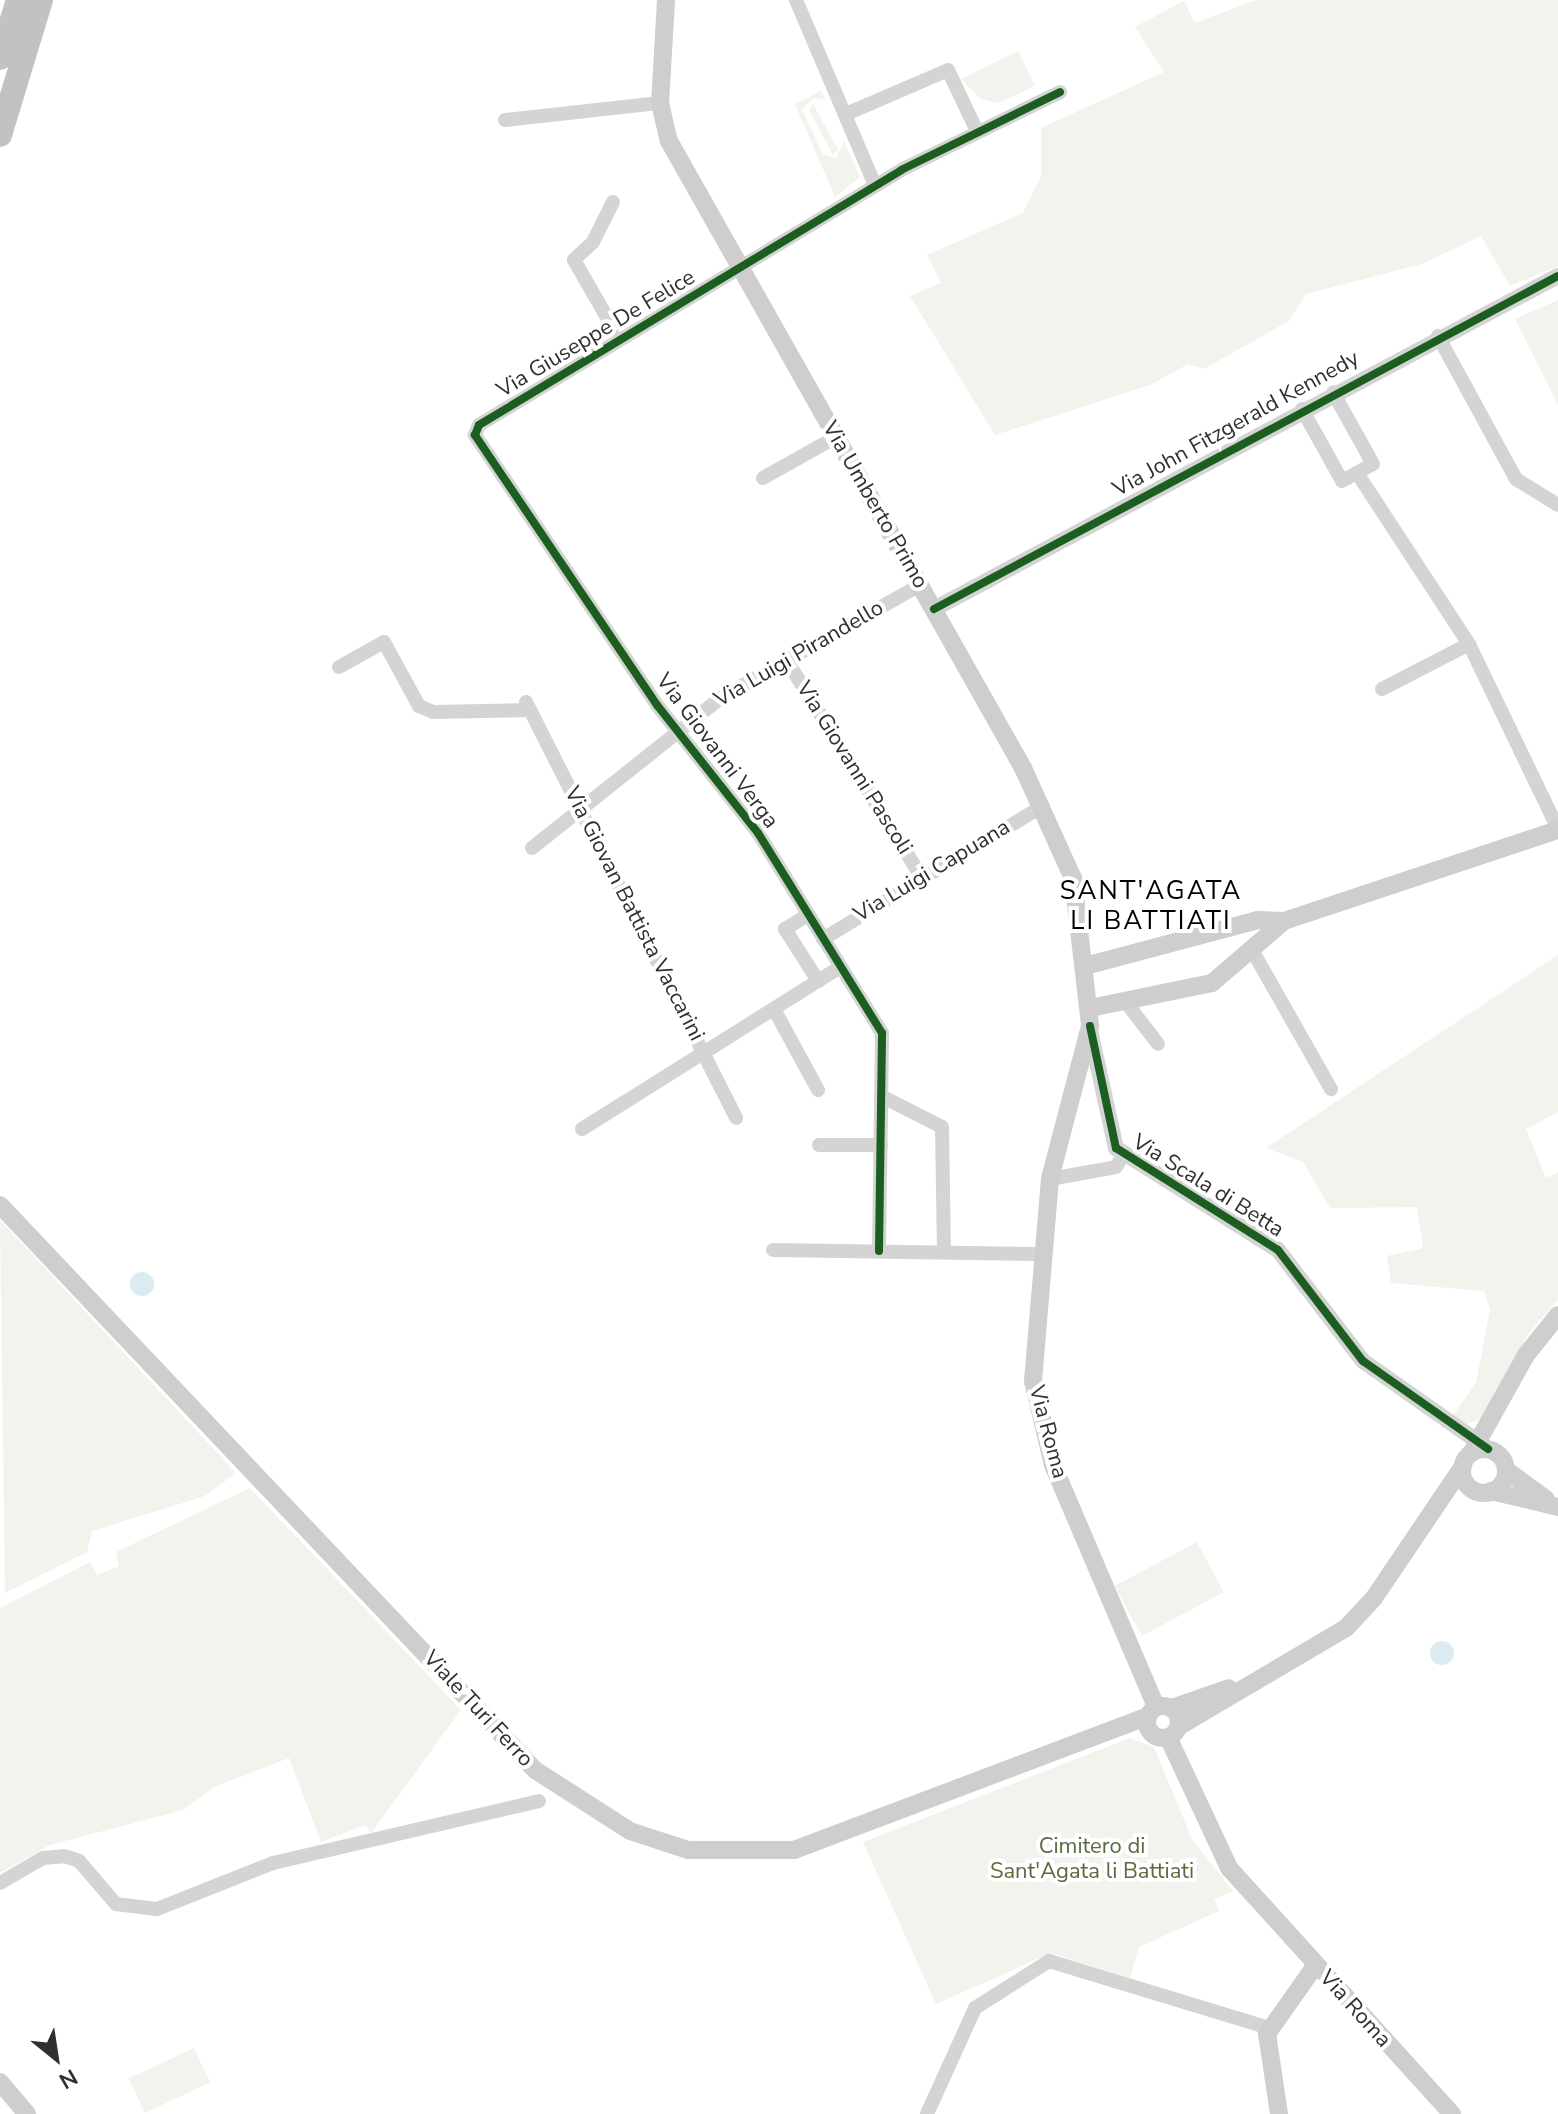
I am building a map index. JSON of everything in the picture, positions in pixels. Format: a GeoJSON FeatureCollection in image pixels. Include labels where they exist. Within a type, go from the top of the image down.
{"type":"FeatureCollection","features":[{"type":"Feature","properties":{"kind":"highway"},"geometry":{"type":"LineString","coordinates":[[0,58],[18,0]]}},
{"type":"Feature","properties":{"kind":"highway"},"geometry":{"type":"LineString","coordinates":[[0,135],[41,0]]}},
{"type":"Feature","properties":{"kind":"main road","name":"Via Umberto Primo"},"geometry":{"type":"LineString","coordinates":[[666,0],[660,103],[669,141],[1043,806],[1073,878],[1090,1016]]}},
{"type":"Feature","properties":{"kind":"main road"},"geometry":{"type":"LineString","coordinates":[[1085,966],[1248,923],[1284,921],[1558,830]]}},
{"type":"Feature","properties":{"kind":"main road"},"geometry":{"type":"LineString","coordinates":[[1090,1016],[1125,1001],[1212,983],[1284,921]]}},
{"type":"Feature","properties":{"kind":"main road"},"geometry":{"type":"LineString","coordinates":[[1248,923],[1254,948]]}},
{"type":"Feature","properties":{"kind":"main road","name":"Via Roma"},"geometry":{"type":"LineString","coordinates":[[1090,1016],[1050,1179],[1033,1353],[1039,1414],[1216,1849],[1315,1966],[1452,2114]]}},
{"type":"Feature","properties":{"kind":"main road","name":"Viale Turi Ferro"},"geometry":{"type":"LineString","coordinates":[[0,1205],[535,1770],[600,1817],[688,1850],[794,1850],[1103,1734],[1162,1721],[1258,1678],[1346,1628],[1374,1598],[1433,1507],[1484,1456]]}},
{"type":"Feature","properties":{"kind":"main road"},"geometry":{"type":"LineString","coordinates":[[1482,1490],[1484,1456],[1506,1399],[1526,1355],[1558,1315]]}},
{"type":"Feature","properties":{"kind":"main road"},"geometry":{"type":"LineString","coordinates":[[1482,1490],[1484,1456],[1493,1420],[1506,1399]]}},
{"type":"Feature","properties":{"kind":"main road"},"geometry":{"type":"LineString","coordinates":[[1484,1456],[1558,1507]]}},
{"type":"Feature","properties":{"kind":"main road"},"geometry":{"type":"LineString","coordinates":[[1433,1507],[1482,1490],[1558,1507]]}},
{"type":"Feature","properties":{"kind":"main road"},"geometry":{"type":"LineString","coordinates":[[1279,2114],[1265,2059],[1269,2028],[1315,1966]]}},
{"type":"Feature","properties":{"kind":"main road"},"geometry":{"type":"LineString","coordinates":[[0,2082],[27,2114]]}},
{"type":"Feature","properties":{"kind":"street"},"geometry":{"type":"LineString","coordinates":[[796,0],[875,185]]}},
{"type":"Feature","properties":{"kind":"street"},"geometry":{"type":"LineString","coordinates":[[843,109],[948,70],[977,131]]}},
{"type":"Feature","properties":{"kind":"street","name":"Via Giuseppe De Felice"},"geometry":{"type":"LineString","coordinates":[[475,435],[479,425],[875,185],[977,131],[1060,92]]}},
{"type":"Feature","properties":{"kind":"street"},"geometry":{"type":"LineString","coordinates":[[505,120],[660,103]]}},
{"type":"Feature","properties":{"kind":"street"},"geometry":{"type":"LineString","coordinates":[[613,202],[593,242],[574,260],[620,340]]}},
{"type":"Feature","properties":{"kind":"street","name":"Via John Fitzgerald Kennedy"},"geometry":{"type":"LineString","coordinates":[[934,609],[1333,392],[1558,276]]}},
{"type":"Feature","properties":{"kind":"street"},"geometry":{"type":"LineString","coordinates":[[1438,336],[1516,479],[1558,505]]}},
{"type":"Feature","properties":{"kind":"street"},"geometry":{"type":"LineString","coordinates":[[1302,409],[1342,481],[1359,478],[1373,464],[1333,392]]}},
{"type":"Feature","properties":{"kind":"street","name":"Via Giovanni Verga"},"geometry":{"type":"LineString","coordinates":[[475,435],[675,730],[758,833],[882,1033],[879,1251]]}},
{"type":"Feature","properties":{"kind":"street"},"geometry":{"type":"LineString","coordinates":[[763,478],[836,437]]}},
{"type":"Feature","properties":{"kind":"street"},"geometry":{"type":"LineString","coordinates":[[1359,478],[1469,644],[1558,830]]}},
{"type":"Feature","properties":{"kind":"street","name":"Via Luigi Pirandello"},"geometry":{"type":"LineString","coordinates":[[532,848],[675,730],[920,585]]}},
{"type":"Feature","properties":{"kind":"street","name":"Via Giovan Battista Vaccarini"},"geometry":{"type":"LineString","coordinates":[[339,667],[384,642],[419,706],[528,706],[736,1118]]}},
{"type":"Feature","properties":{"kind":"street"},"geometry":{"type":"LineString","coordinates":[[1382,689],[1469,644]]}},
{"type":"Feature","properties":{"kind":"street","name":"Via Giovanni Pascoli"},"geometry":{"type":"LineString","coordinates":[[787,661],[921,876]]}},
{"type":"Feature","properties":{"kind":"street","name":"Via Luigi Capuana"},"geometry":{"type":"LineString","coordinates":[[823,939],[921,876],[1043,806]]}},
{"type":"Feature","properties":{"kind":"street"},"geometry":{"type":"LineString","coordinates":[[808,915],[785,929],[818,981]]}},
{"type":"Feature","properties":{"kind":"street"},"geometry":{"type":"LineString","coordinates":[[1254,948],[1331,1089]]}},
{"type":"Feature","properties":{"kind":"street"},"geometry":{"type":"LineString","coordinates":[[582,1129],[775,1011],[840,967]]}},
{"type":"Feature","properties":{"kind":"street"},"geometry":{"type":"LineString","coordinates":[[1125,1001],[1158,1044]]}},
{"type":"Feature","properties":{"kind":"street"},"geometry":{"type":"LineString","coordinates":[[775,1011],[818,1090]]}},
{"type":"Feature","properties":{"kind":"street"},"geometry":{"type":"LineString","coordinates":[[1050,1179],[1116,1167],[1120,1152],[1090,1016]]}},
{"type":"Feature","properties":{"kind":"street"},"geometry":{"type":"LineString","coordinates":[[881,1096],[942,1127],[944,1252]]}},
{"type":"Feature","properties":{"kind":"street"},"geometry":{"type":"LineString","coordinates":[[819,1145],[881,1145]]}},
{"type":"Feature","properties":{"kind":"street","name":"Via Scala di Betta"},"geometry":{"type":"LineString","coordinates":[[1120,1152],[1278,1250],[1363,1361],[1484,1456]]}},
{"type":"Feature","properties":{"kind":"street"},"geometry":{"type":"LineString","coordinates":[[773,1250],[1041,1254]]}},
{"type":"Feature","properties":{"kind":"street"},"geometry":{"type":"LineString","coordinates":[[1458,1435],[1493,1420]]}},
{"type":"Feature","properties":{"kind":"street"},"geometry":{"type":"LineString","coordinates":[[0,1883],[43,1858],[64,1856],[79,1861],[116,1904],[157,1909],[273,1863],[539,1801]]}},
{"type":"Feature","properties":{"kind":"street"},"geometry":{"type":"LineString","coordinates":[[927,2114],[975,2008],[1018,1987],[1040,1965],[1054,1961],[1269,2028]]}},
{"type":"Feature","properties":{"kind":"green space"},"geometry":{"type":"Polygon","coordinates":[[[1256,0],[1558,0],[1558,266],[1510,286],[1481,236],[1422,264],[1306,294],[1289,321],[1204,369],[1188,364],[1150,385],[995,435],[910,296],[941,283],[927,255],[1023,213],[1041,176],[1041,128],[1164,72],[1135,27],[1184,1],[1195,23],[1256,0]]]}},
{"type":"Feature","properties":{"kind":"green space"},"geometry":{"type":"Polygon","coordinates":[[[1018,51],[1035,86],[999,103],[981,99],[961,79],[1018,51]]]}},
{"type":"Feature","properties":{"kind":"green space"},"geometry":{"type":"Polygon","coordinates":[[[821,91],[826,100],[813,98],[802,110],[823,154],[836,158],[844,142],[860,177],[835,197],[795,104],[821,91]]]}},
{"type":"Feature","properties":{"kind":"green space"},"geometry":{"type":"Polygon","coordinates":[[[813,104],[838,150],[833,155],[809,110],[813,104]]]}},
{"type":"Feature","properties":{"kind":"green space"},"geometry":{"type":"Polygon","coordinates":[[[1558,300],[1558,405],[1515,319],[1558,300]]]}},
{"type":"Feature","properties":{"kind":"green space"},"geometry":{"type":"Polygon","coordinates":[[[1558,955],[1558,1112],[1526,1129],[1546,1178],[1558,1172],[1558,1300],[1528,1334],[1487,1417],[1463,1426],[1451,1418],[1476,1383],[1490,1310],[1484,1291],[1391,1283],[1387,1256],[1423,1248],[1417,1207],[1330,1208],[1303,1162],[1266,1148],[1558,955]]]}},
{"type":"Feature","properties":{"kind":"green space"},"geometry":{"type":"Polygon","coordinates":[[[0,1220],[236,1473],[205,1496],[92,1531],[87,1552],[5,1593],[0,1220]]]}},
{"type":"Feature","properties":{"kind":"green space"},"geometry":{"type":"Polygon","coordinates":[[[250,1488],[461,1710],[371,1833],[365,1825],[321,1842],[289,1758],[216,1786],[183,1810],[50,1845],[0,1873],[0,1608],[90,1562],[97,1575],[119,1566],[116,1552],[250,1488]]]}},
{"type":"Feature","properties":{"kind":"green space"},"geometry":{"type":"Polygon","coordinates":[[[1197,1542],[1224,1592],[1142,1636],[1115,1586],[1197,1542]]]}},
{"type":"Feature","properties":{"kind":"green space","name":"Cimitero di Sant'Agata li Battiati"},"geometry":{"type":"Polygon","coordinates":[[[1130,1738],[1154,1747],[1192,1839],[1233,1891],[1214,1899],[1219,1911],[1139,1947],[1130,1978],[1051,1953],[936,2004],[863,1842],[1130,1738]]]}},
{"type":"Feature","properties":{"kind":"green space"},"geometry":{"type":"Polygon","coordinates":[[[194,2048],[210,2082],[145,2113],[129,2078],[194,2048]]]}},
{"type":"Feature","properties":{"kind":"shaded area"},"geometry":{"type":"Polygon","coordinates":[[[142,1272],[151,1275],[154,1284],[151,1293],[142,1296],[133,1293],[130,1284],[133,1275],[142,1272]]]}},
{"type":"Feature","properties":{"kind":"shaded area"},"geometry":{"type":"Polygon","coordinates":[[[1442,1641],[1451,1644],[1454,1653],[1451,1662],[1442,1665],[1433,1662],[1430,1653],[1433,1644],[1442,1641]]]}},
{"type":"Feature","properties":{"kind":"cycle path"},"geometry":{"type":"LineString","coordinates":[[879,1251],[882,1033],[758,833],[657,705],[475,435],[479,425],[901,170],[1060,92]]}},
{"type":"Feature","properties":{"kind":"cycle path"},"geometry":{"type":"LineString","coordinates":[[934,609],[1558,276]]}},
{"type":"Feature","properties":{"kind":"cycle path"},"geometry":{"type":"LineString","coordinates":[[1090,1026],[1116,1148],[1278,1250],[1363,1361],[1488,1449]]}},
{"type":"Feature","properties":{"kind":"district","name":"SANT'AGATA LI BATTIATI"},"geometry":{"type":"Point","coordinates":[1151,906]}}]}
